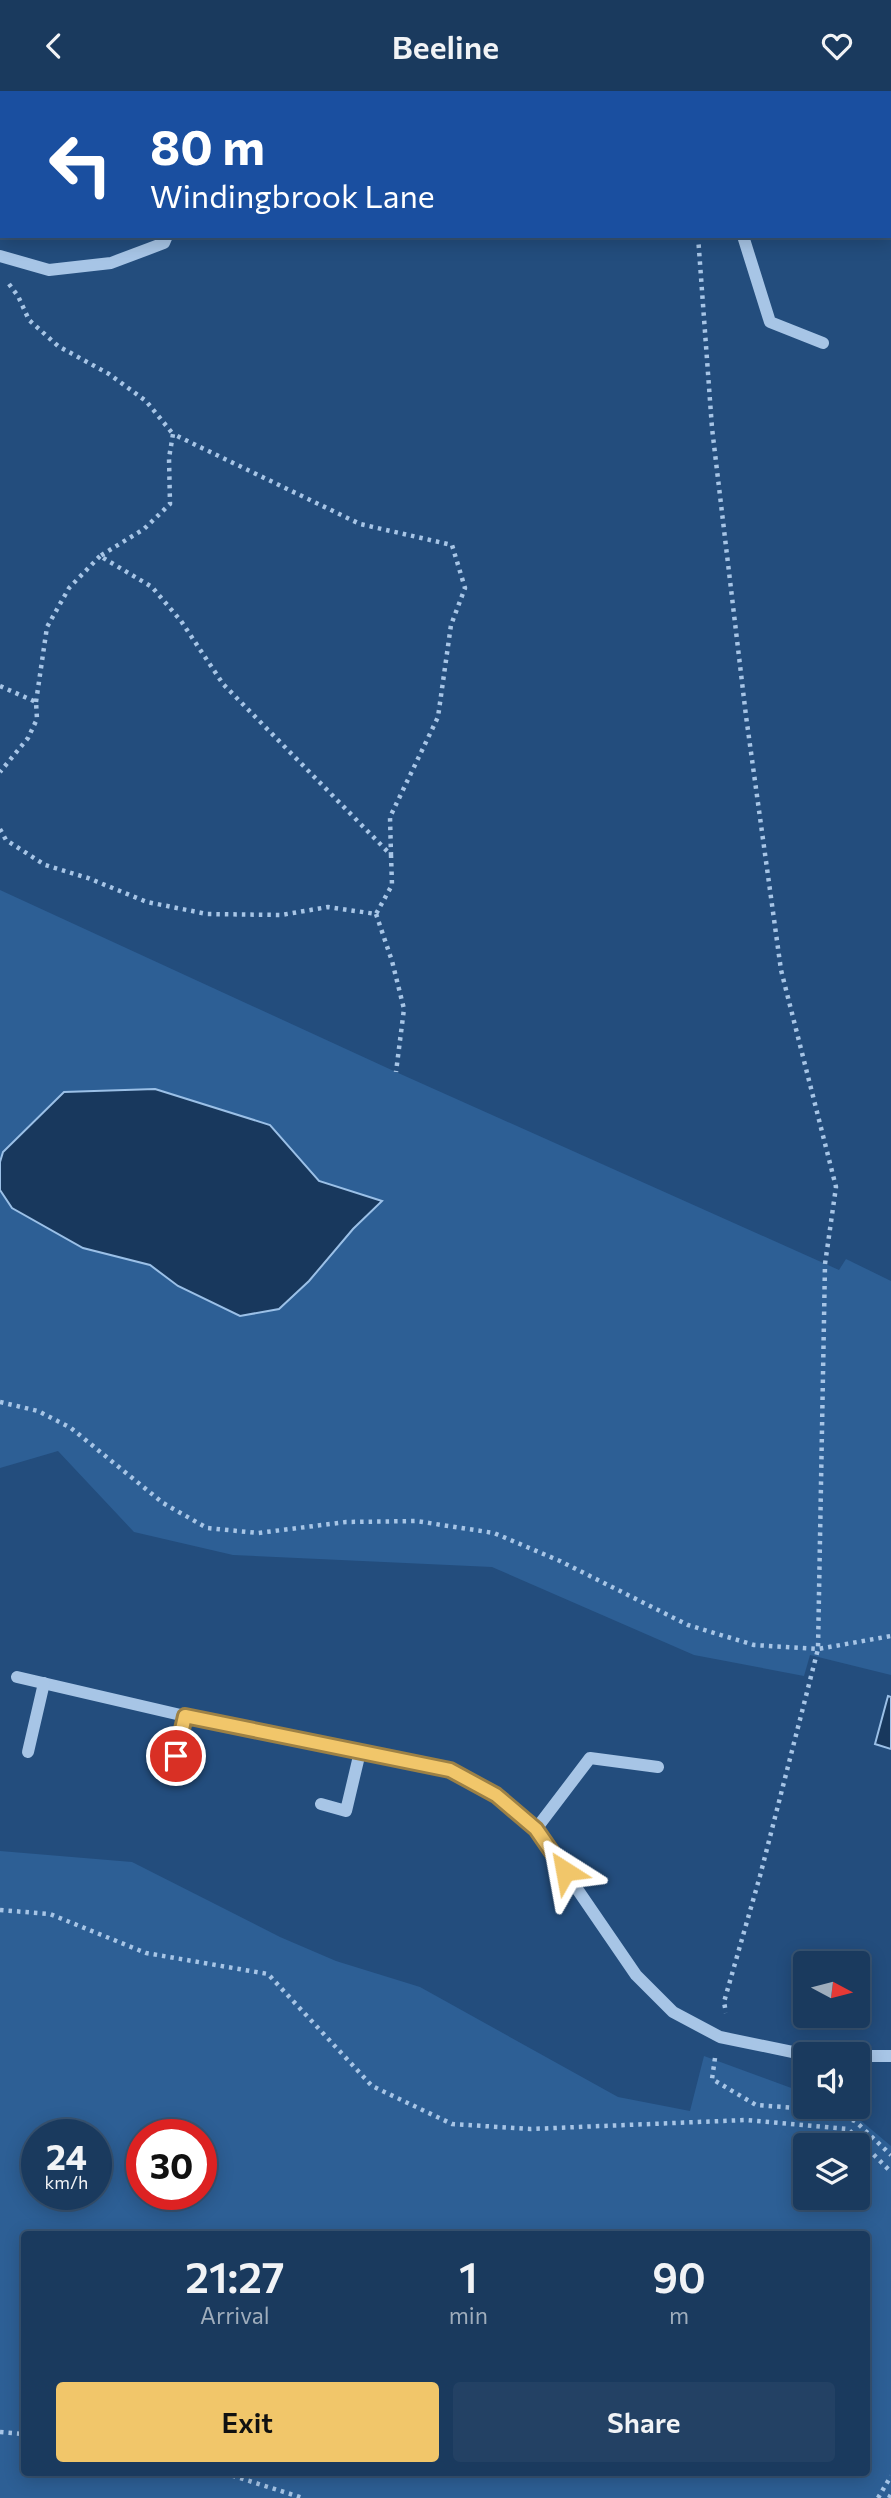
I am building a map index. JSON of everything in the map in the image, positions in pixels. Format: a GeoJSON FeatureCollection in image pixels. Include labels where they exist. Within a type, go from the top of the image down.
{"type":"FeatureCollection","features":[{"type":"Feature","properties":{"kind":"street"},"geometry":{"type":"LineString","coordinates":[[0,256],[49,270],[111,263],[164,243],[166,238]]}},
{"type":"Feature","properties":{"kind":"street"},"geometry":{"type":"LineString","coordinates":[[744,238],[770,321],[823,343]]}},
{"type":"Feature","properties":{"kind":"street"},"geometry":{"type":"LineString","coordinates":[[17,1677],[185,1716],[450,1770],[496,1795],[536,1829],[636,1975],[673,2012],[720,2037],[793,2052]]}},
{"type":"Feature","properties":{"kind":"street"},"geometry":{"type":"LineString","coordinates":[[28,1752],[44,1683]]}},
{"type":"Feature","properties":{"kind":"street"},"geometry":{"type":"LineString","coordinates":[[172,1777],[185,1716]]}},
{"type":"Feature","properties":{"kind":"street"},"geometry":{"type":"LineString","coordinates":[[321,1804],[346,1811],[360,1752]]}},
{"type":"Feature","properties":{"kind":"street"},"geometry":{"type":"LineString","coordinates":[[536,1829],[590,1758],[658,1767]]}},
{"type":"Feature","properties":{"kind":"street"},"geometry":{"type":"LineString","coordinates":[[870,2056],[891,2056]]}},
{"type":"Feature","properties":{"kind":"path"},"geometry":{"type":"LineString","coordinates":[[698,238],[712,428],[746,716],[781,970],[836,1188],[825,1264],[818,1649],[760,1876],[724,2002],[727,2018],[720,2037],[712,2080],[756,2105],[810,2109],[855,2121],[891,2155]]}},
{"type":"Feature","properties":{"kind":"path"},"geometry":{"type":"LineString","coordinates":[[6,281],[18,296],[29,320],[58,346],[109,374],[146,401],[173,434],[360,524],[452,545],[465,588],[451,625],[438,717],[390,817],[392,885],[376,914],[393,961],[404,1009],[396,1072]]}},
{"type":"Feature","properties":{"kind":"path"},"geometry":{"type":"LineString","coordinates":[[0,772],[28,738],[37,719],[36,702],[47,627],[69,588],[100,557],[144,529],[170,504],[173,434]]}},
{"type":"Feature","properties":{"kind":"path"},"geometry":{"type":"LineString","coordinates":[[100,557],[152,587],[181,621],[231,693],[391,855]]}},
{"type":"Feature","properties":{"kind":"path"},"geometry":{"type":"LineString","coordinates":[[0,686],[36,702]]}},
{"type":"Feature","properties":{"kind":"path"},"geometry":{"type":"LineString","coordinates":[[0,829],[6,840],[45,865],[88,878],[147,902],[207,913],[281,915],[328,908],[376,914]]}},
{"type":"Feature","properties":{"kind":"path"},"geometry":{"type":"LineString","coordinates":[[0,1402],[38,1411],[71,1428],[163,1503],[207,1528],[258,1533],[346,1522],[416,1521],[494,1533],[560,1561],[688,1625],[754,1645],[818,1649],[891,1636]]}},
{"type":"Feature","properties":{"kind":"path"},"geometry":{"type":"LineString","coordinates":[[0,1910],[50,1914],[146,1952],[268,1974],[372,2086],[452,2124],[530,2129],[746,2120],[848,2129],[891,2172]]}},
{"type":"Feature","properties":{"kind":"path"},"geometry":{"type":"LineString","coordinates":[[0,2432],[21,2434]]}},
{"type":"Feature","properties":{"kind":"path"},"geometry":{"type":"LineString","coordinates":[[233,2476],[303,2498]]}},
{"type":"Feature","properties":{"kind":"path"},"geometry":{"type":"LineString","coordinates":[[878,2498],[891,2476]]}},
{"type":"Feature","properties":{"kind":"shaded area"},"geometry":{"type":"Polygon","coordinates":[[[0,890],[396,1072],[839,1270],[846,1259],[891,1281],[891,1675],[810,1655],[804,1676],[694,1655],[492,1567],[233,1555],[134,1532],[58,1451],[0,1468],[0,890]]]}},
{"type":"Feature","properties":{"kind":"shaded area"},"geometry":{"type":"Polygon","coordinates":[[[155,1089],[270,1125],[319,1181],[382,1201],[353,1229],[309,1281],[279,1309],[240,1316],[178,1286],[150,1265],[83,1248],[12,1208],[0,1190],[0,1162],[3,1152],[64,1092],[155,1089]]]}},
{"type":"Feature","properties":{"kind":"shaded area"},"geometry":{"type":"Polygon","coordinates":[[[888,1696],[891,1697],[891,1749],[875,1744],[888,1696]]]}},
{"type":"Feature","properties":{"kind":"shaded area"},"geometry":{"type":"Polygon","coordinates":[[[0,1851],[132,1862],[280,1937],[336,1961],[420,1987],[618,2097],[690,2111],[704,2056],[793,2089],[793,2119],[859,2119],[891,2146],[891,2498],[0,2498],[0,1851]]]}},
{"type":"Feature","properties":{"kind":"route"},"geometry":{"type":"LineString","coordinates":[[176,1756],[185,1716],[450,1770],[496,1795],[536,1829],[565,1871]]}}]}
